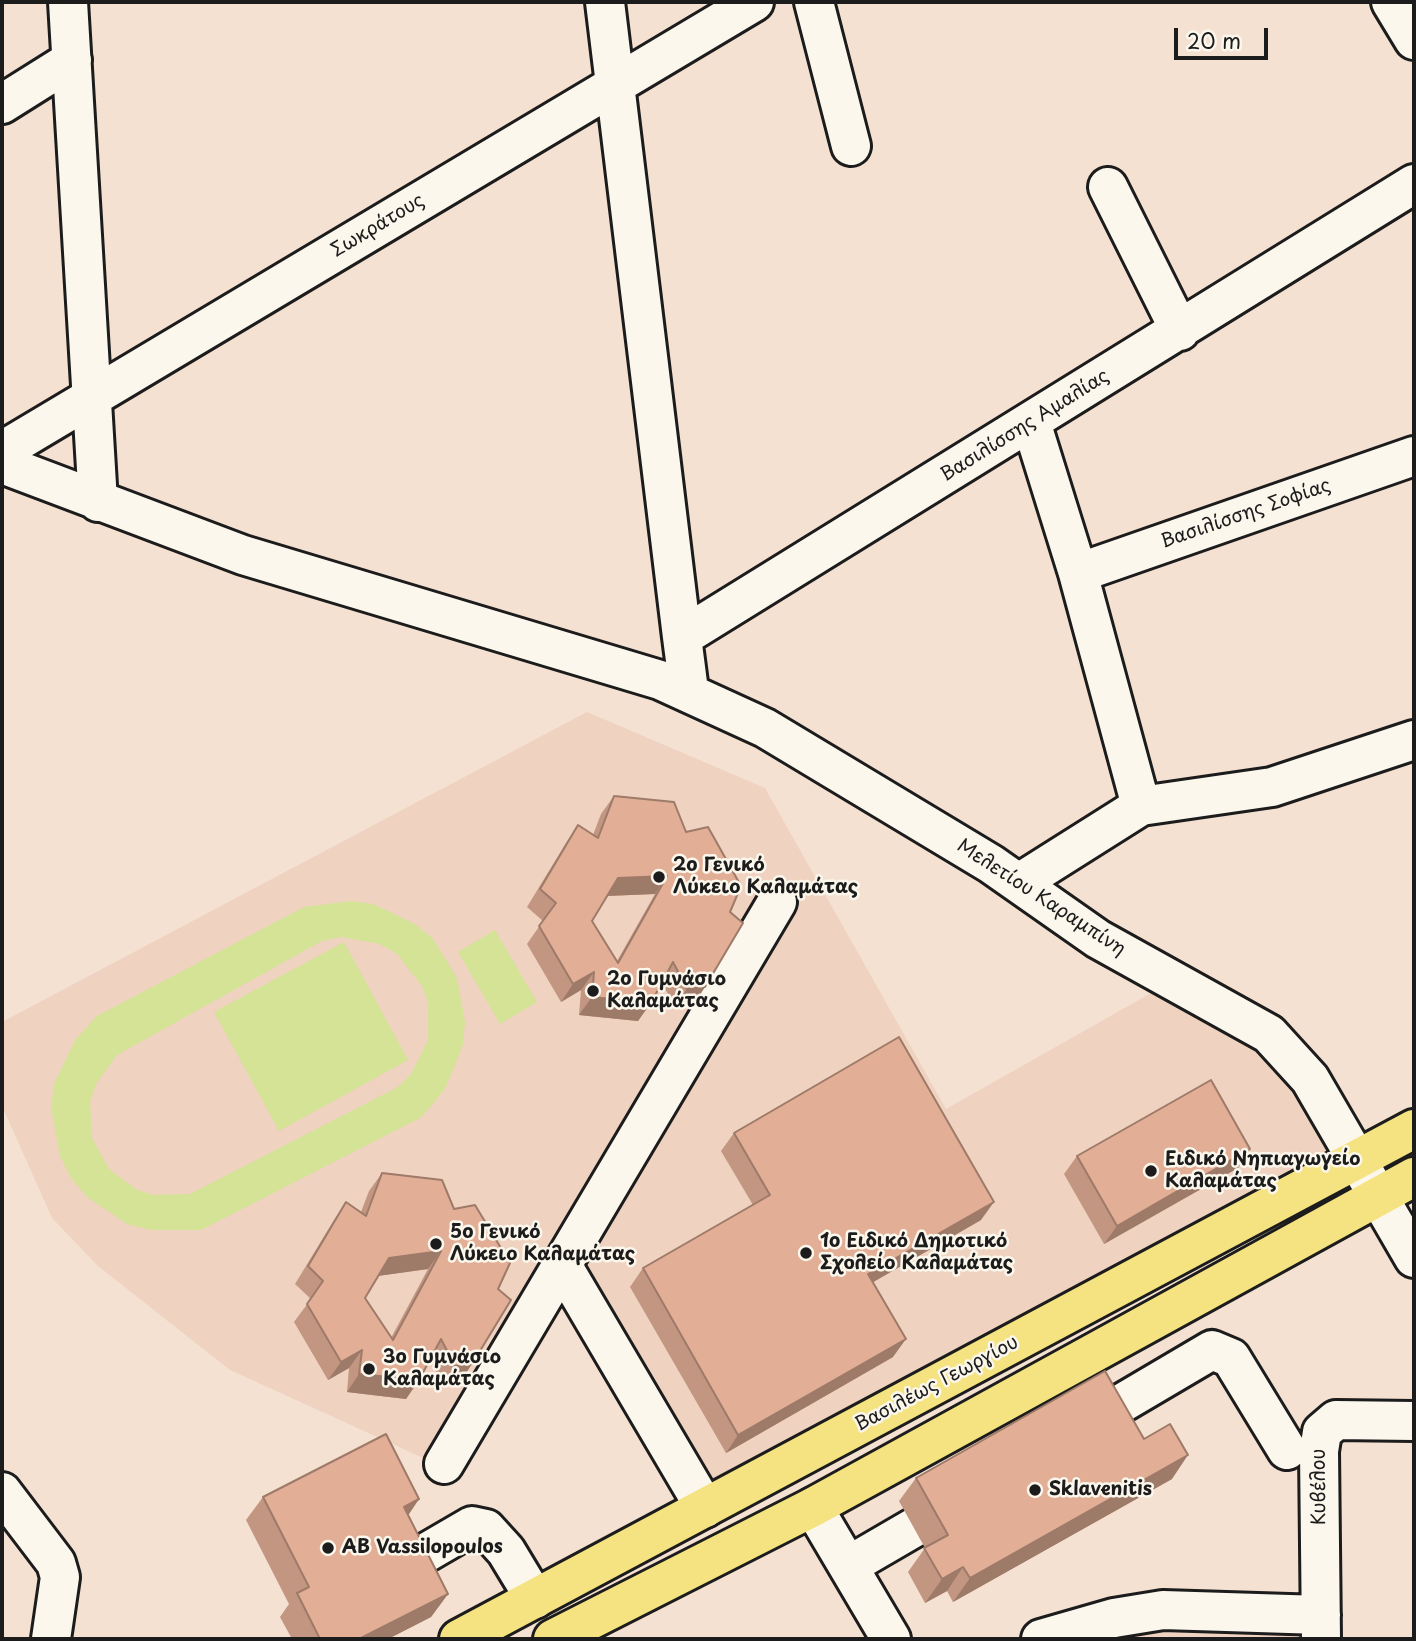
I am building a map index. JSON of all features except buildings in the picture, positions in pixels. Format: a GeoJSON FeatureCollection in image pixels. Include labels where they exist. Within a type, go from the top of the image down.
{"type":"FeatureCollection","features":[{"type":"Feature","properties":{"kind":"main road","name":"Βασιλέως Γεωργίου"},"geometry":{"type":"LineString","coordinates":[[459,1639],[1414,1129]]}},
{"type":"Feature","properties":{"kind":"main road"},"geometry":{"type":"LineString","coordinates":[[553,1639],[813,1507],[1414,1177]]}},
{"type":"Feature","properties":{"kind":"street"},"geometry":{"type":"LineString","coordinates":[[68,2],[98,502]]}},
{"type":"Feature","properties":{"kind":"street"},"geometry":{"type":"LineString","coordinates":[[604,2],[689,691]]}},
{"type":"Feature","properties":{"kind":"street","name":"Σωκράτους"},"geometry":{"type":"LineString","coordinates":[[2,452],[754,2]]}},
{"type":"Feature","properties":{"kind":"street"},"geometry":{"type":"LineString","coordinates":[[814,2],[851,146]]}},
{"type":"Feature","properties":{"kind":"street"},"geometry":{"type":"LineString","coordinates":[[1391,2],[1414,40]]}},
{"type":"Feature","properties":{"kind":"street"},"geometry":{"type":"LineString","coordinates":[[2,104],[72,60]]}},
{"type":"Feature","properties":{"kind":"street","name":"Βασιλίσσης Αμαλίας"},"geometry":{"type":"LineString","coordinates":[[682,637],[1414,184]]}},
{"type":"Feature","properties":{"kind":"street"},"geometry":{"type":"LineString","coordinates":[[1108,187],[1180,331]]}},
{"type":"Feature","properties":{"kind":"street"},"geometry":{"type":"LineString","coordinates":[[1031,422],[1078,573],[1141,806]]}},
{"type":"Feature","properties":{"kind":"street","name":"Βασιλίσσης Σοφίας"},"geometry":{"type":"LineString","coordinates":[[1078,573],[1414,456]]}},
{"type":"Feature","properties":{"kind":"street","name":"Μελετίου Καραμπίνη"},"geometry":{"type":"LineString","coordinates":[[2,464],[243,555],[630,670],[689,691],[797,747],[910,813],[1019,883],[1098,939],[1269,1034],[1310,1079],[1414,1258]]}},
{"type":"Feature","properties":{"kind":"street"},"geometry":{"type":"LineString","coordinates":[[1019,883],[1141,806],[1272,787],[1414,740]]}},
{"type":"Feature","properties":{"kind":"street"},"geometry":{"type":"LineString","coordinates":[[444,1464],[777,902]]}},
{"type":"Feature","properties":{"kind":"street"},"geometry":{"type":"LineString","coordinates":[[562,1265],[705,1508]]}},
{"type":"Feature","properties":{"kind":"street"},"geometry":{"type":"LineString","coordinates":[[1042,1451],[1205,1351],[1223,1352],[1231,1358],[1287,1450]]}},
{"type":"Feature","properties":{"kind":"street","name":"Κυβέλου"},"geometry":{"type":"LineString","coordinates":[[1321,1627],[1319,1451],[1324,1427],[1336,1420],[1346,1419],[1414,1421]]}},
{"type":"Feature","properties":{"kind":"street"},"geometry":{"type":"LineString","coordinates":[[848,1566],[984,1486]]}},
{"type":"Feature","properties":{"kind":"street"},"geometry":{"type":"LineString","coordinates":[[2,1492],[56,1563],[60,1577],[51,1639]]}},
{"type":"Feature","properties":{"kind":"street"},"geometry":{"type":"LineString","coordinates":[[813,1507],[891,1639]]}},
{"type":"Feature","properties":{"kind":"street"},"geometry":{"type":"LineString","coordinates":[[405,1565],[472,1526],[486,1529],[506,1551],[535,1599]]}},
{"type":"Feature","properties":{"kind":"street"},"geometry":{"type":"LineString","coordinates":[[1041,1639],[1114,1618],[1163,1610],[1321,1627]]}},
{"type":"Feature","properties":{"kind":"shaded area"},"geometry":{"type":"Polygon","coordinates":[[[587,712],[765,788],[946,1109],[1160,988],[1249,1039],[1288,1073],[1337,1146],[715,1486],[569,1233],[430,1461],[230,1370],[98,1266],[52,1218],[2,1106],[2,1022],[587,712]]]}},
{"type":"Feature","properties":{"kind":"shaded area"},"geometry":{"type":"Polygon","coordinates":[[[1124,1629],[1292,1629],[1293,1639],[1126,1639],[1124,1629]]]}},
{"type":"Feature","properties":{"kind":"green space"},"geometry":{"type":"Polygon","coordinates":[[[351,901],[373,904],[415,924],[433,939],[457,978],[465,1022],[463,1045],[446,1087],[420,1118],[201,1230],[151,1230],[127,1224],[87,1197],[71,1178],[60,1156],[51,1108],[54,1084],[75,1040],[97,1016],[304,907],[351,901]],[[341,937],[322,941],[117,1055],[96,1084],[90,1102],[92,1138],[109,1169],[137,1190],[154,1195],[190,1194],[398,1087],[411,1074],[428,1040],[428,1003],[422,986],[397,954],[380,944],[341,937]]]}},
{"type":"Feature","properties":{"kind":"green space"},"geometry":{"type":"Polygon","coordinates":[[[495,930],[537,1002],[500,1024],[458,952],[495,930]]]}},
{"type":"Feature","properties":{"kind":"green space"},"geometry":{"type":"Polygon","coordinates":[[[344,942],[408,1060],[279,1131],[214,1012],[344,942]]]}},
{"type":"Feature","properties":{"kind":"place","name":"2ο Γενικό Λύκειο Καλαμάτας"},"geometry":{"type":"Point","coordinates":[659,877]}},
{"type":"Feature","properties":{"kind":"place","name":"2ο Γυμνάσιο Καλαμάτας"},"geometry":{"type":"Point","coordinates":[593,991]}},
{"type":"Feature","properties":{"kind":"place","name":"Ειδικό Νηπιαγωγείο Καλαμάτας"},"geometry":{"type":"Point","coordinates":[1151,1171]}},
{"type":"Feature","properties":{"kind":"place","name":"5ο Γενικό Λύκειο Καλαμάτας"},"geometry":{"type":"Point","coordinates":[436,1244]}},
{"type":"Feature","properties":{"kind":"place","name":"1ο Ειδικό Δημοτικό Σχολείο Καλαμάτας"},"geometry":{"type":"Point","coordinates":[806,1253]}},
{"type":"Feature","properties":{"kind":"place","name":"3ο Γυμνάσιο Καλαμάτας"},"geometry":{"type":"Point","coordinates":[369,1369]}},
{"type":"Feature","properties":{"kind":"place","name":"Sklavenitis"},"geometry":{"type":"Point","coordinates":[1035,1490]}},
{"type":"Feature","properties":{"kind":"place","name":"AB Vassilopoulos"},"geometry":{"type":"Point","coordinates":[328,1548]}}]}
